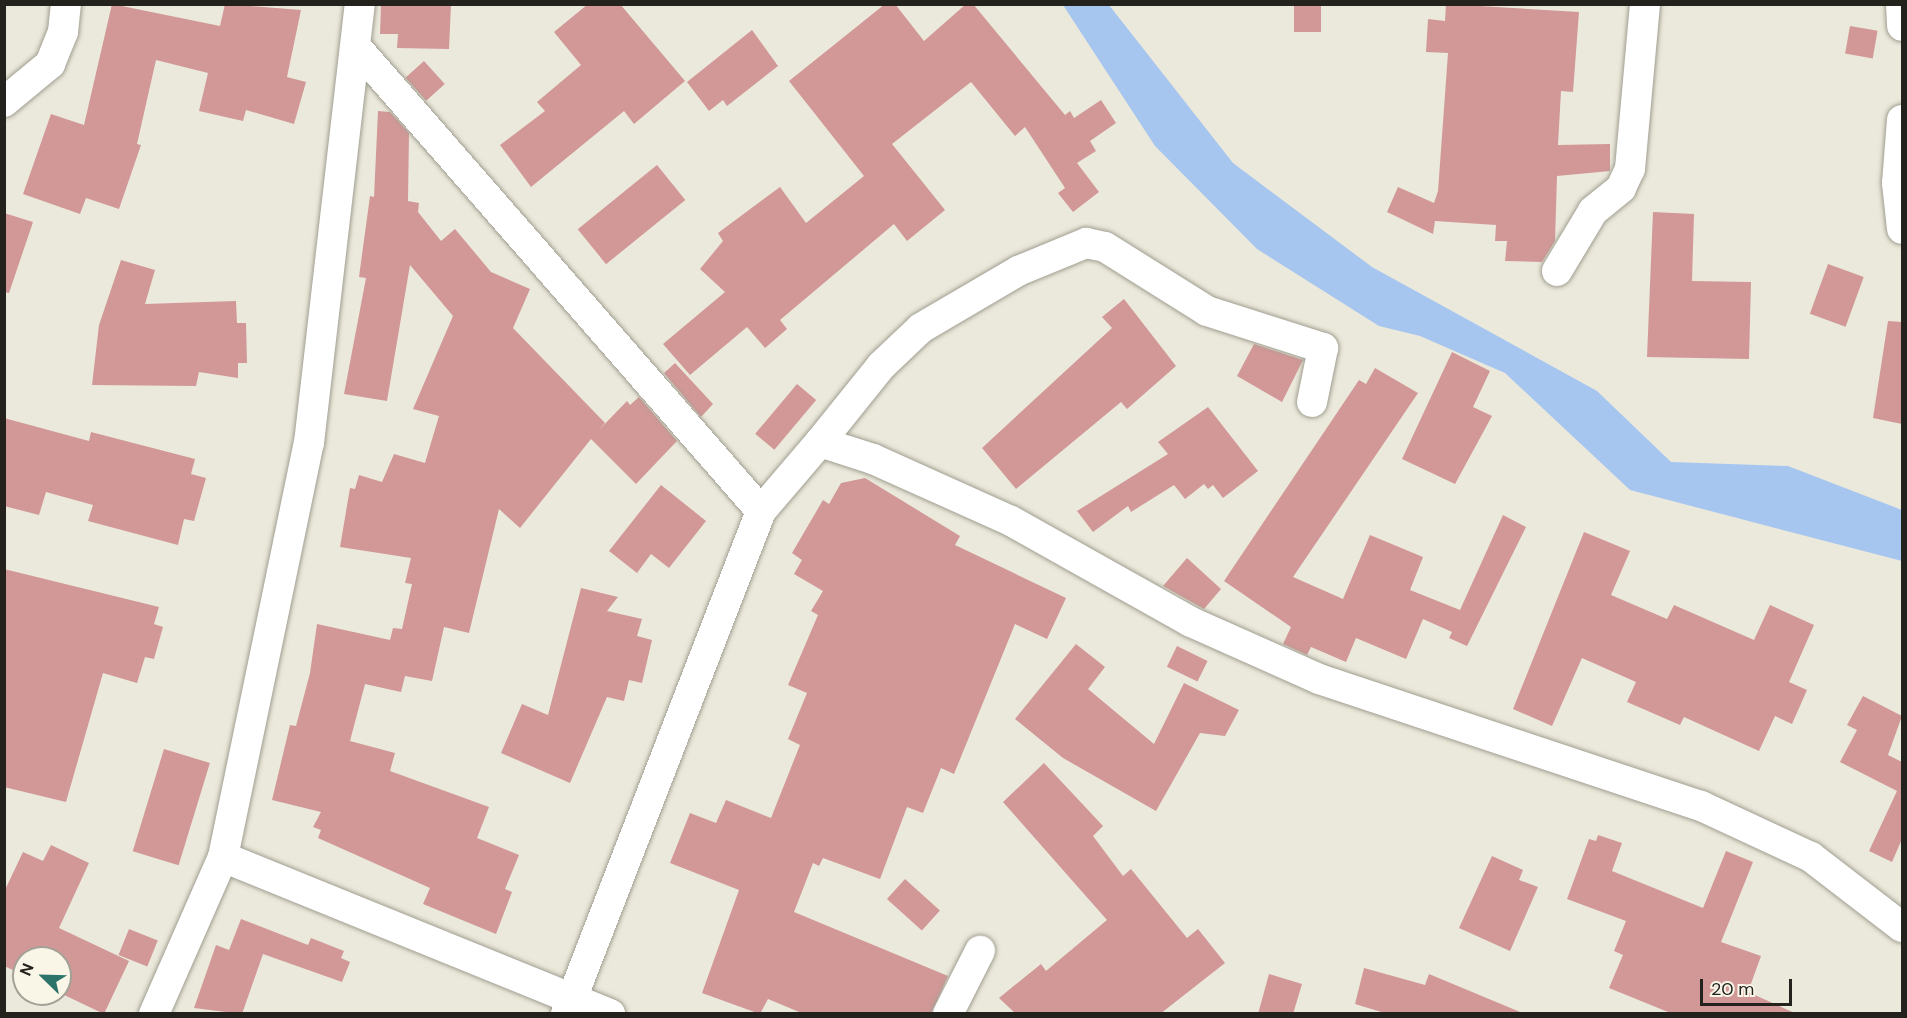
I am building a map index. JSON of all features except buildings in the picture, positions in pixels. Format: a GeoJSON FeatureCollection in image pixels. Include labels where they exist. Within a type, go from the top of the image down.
{"type":"FeatureCollection","features":[{"type":"Feature","properties":{"kind":"street"},"geometry":{"type":"LineString","coordinates":[[4,102],[50,64],[63,32],[66,4]]}},
{"type":"Feature","properties":{"kind":"street"},"geometry":{"type":"LineString","coordinates":[[154,1014],[223,857],[309,443],[357,48],[360,4]]}},
{"type":"Feature","properties":{"kind":"street"},"geometry":{"type":"LineString","coordinates":[[1557,271],[1593,211],[1621,188],[1630,169],[1645,4]]}},
{"type":"Feature","properties":{"kind":"street"},"geometry":{"type":"LineString","coordinates":[[1901,4],[1902,26]]}},
{"type":"Feature","properties":{"kind":"street"},"geometry":{"type":"LineString","coordinates":[[357,48],[760,511]]}},
{"type":"Feature","properties":{"kind":"street"},"geometry":{"type":"LineString","coordinates":[[1902,120],[1897,183],[1902,230]]}},
{"type":"Feature","properties":{"kind":"street"},"geometry":{"type":"LineString","coordinates":[[569,1007],[760,511],[820,442],[881,366],[921,328],[1018,271],[1086,243],[1105,247],[1207,311],[1323,348],[1312,402]]}},
{"type":"Feature","properties":{"kind":"street"},"geometry":{"type":"LineString","coordinates":[[820,442],[873,459],[1011,521],[1191,622],[1319,679],[1711,810],[1811,857],[1902,927]]}},
{"type":"Feature","properties":{"kind":"street"},"geometry":{"type":"LineString","coordinates":[[223,857],[569,1007],[610,1014]]}},
{"type":"Feature","properties":{"kind":"street"},"geometry":{"type":"LineString","coordinates":[[948,1014],[980,951]]}},
{"type":"Feature","properties":{"kind":"water"},"geometry":{"type":"Polygon","coordinates":[[[1063,5],[1109,5],[1233,163],[1372,267],[1597,391],[1671,462],[1788,466],[1902,510],[1902,561],[1630,490],[1505,373],[1420,336],[1379,326],[1257,249],[1155,146],[1063,5]]]}}]}
